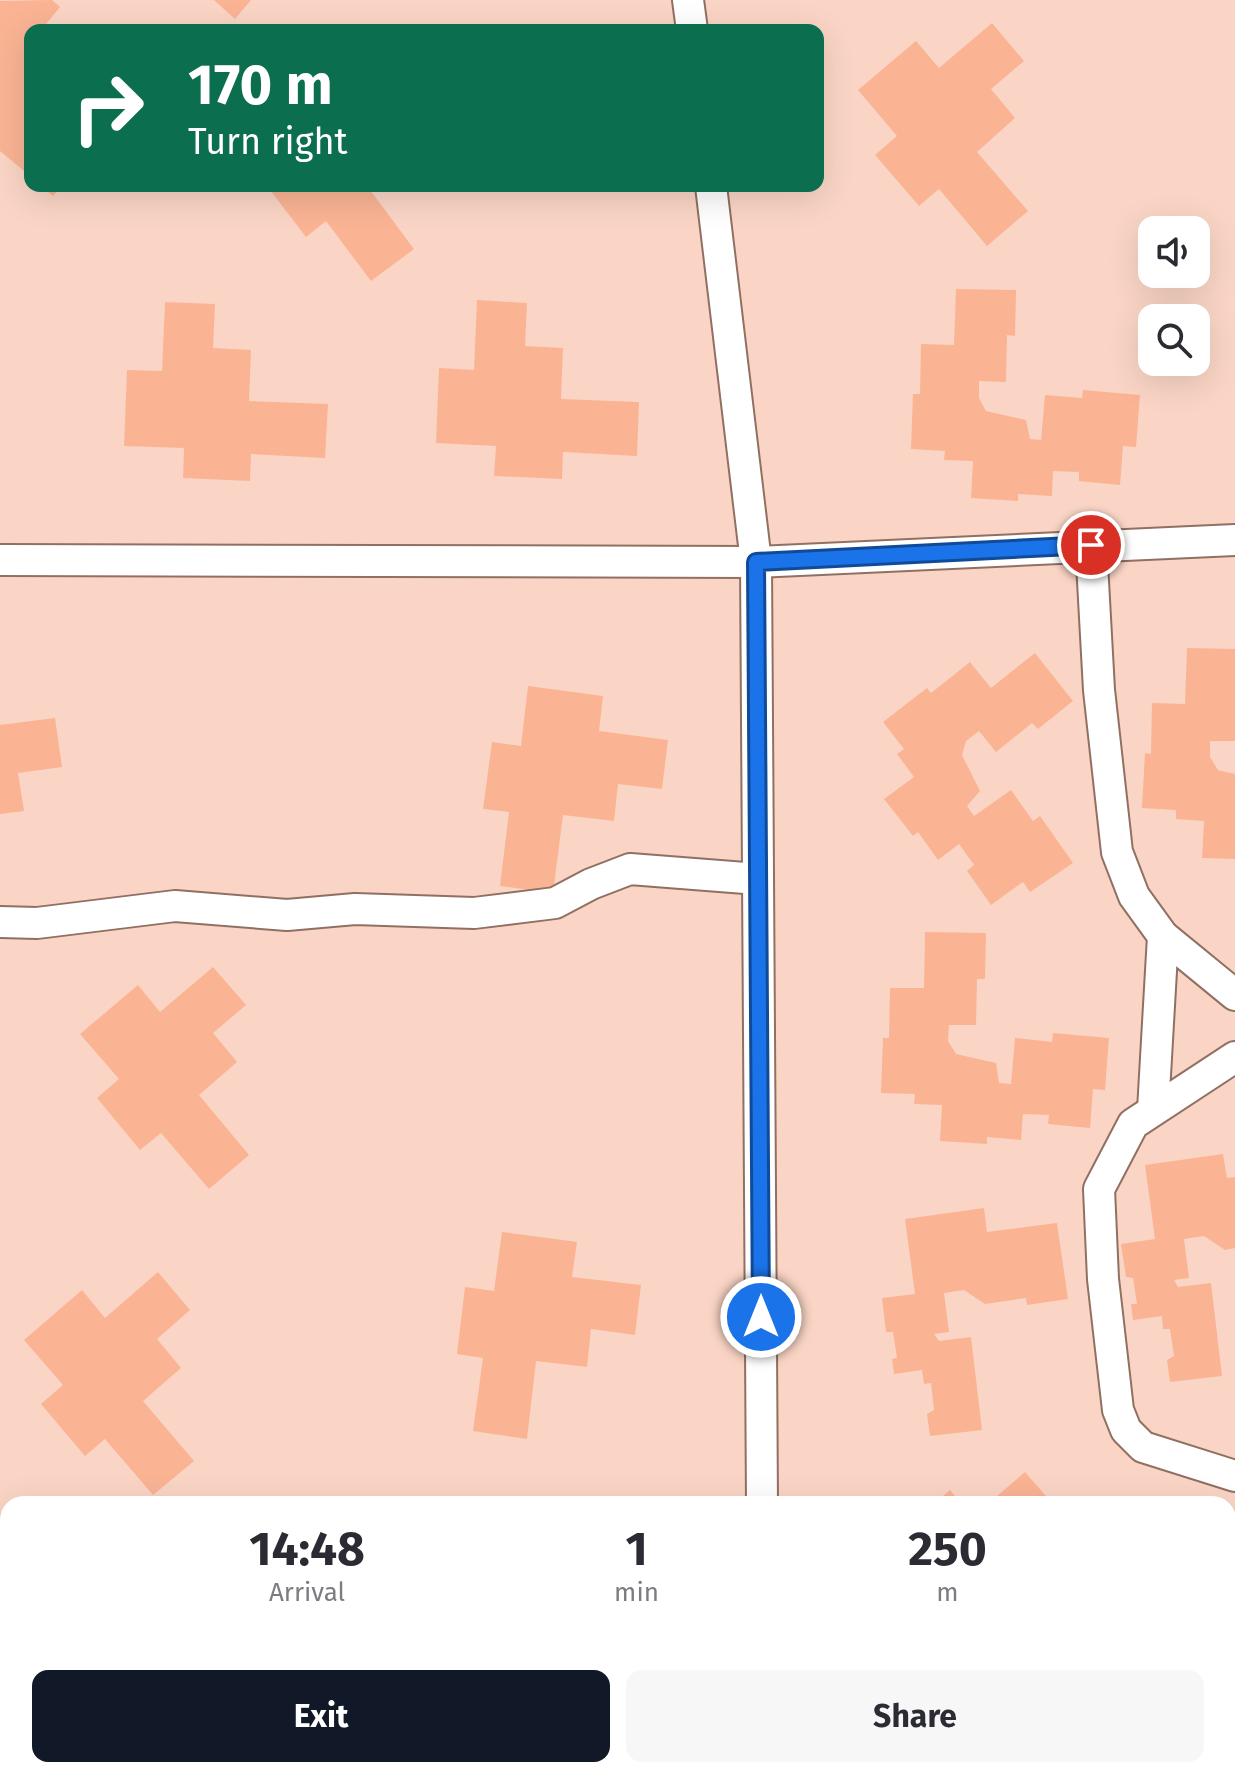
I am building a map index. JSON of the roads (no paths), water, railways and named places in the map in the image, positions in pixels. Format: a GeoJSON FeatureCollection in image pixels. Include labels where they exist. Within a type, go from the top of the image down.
{"type":"FeatureCollection","features":[{"type":"Feature","properties":{"kind":"street"},"geometry":{"type":"LineString","coordinates":[[688,0],[691,24]]}},
{"type":"Feature","properties":{"kind":"street"},"geometry":{"type":"LineString","coordinates":[[712,192],[756,562],[762,1496]]}},
{"type":"Feature","properties":{"kind":"street"},"geometry":{"type":"LineString","coordinates":[[0,560],[756,562],[1235,540]]}},
{"type":"Feature","properties":{"kind":"street"},"geometry":{"type":"LineString","coordinates":[[1091,545],[1099,690],[1117,852],[1134,896],[1163,936],[1235,995]]}},
{"type":"Feature","properties":{"kind":"street"},"geometry":{"type":"LineString","coordinates":[[0,922],[37,923],[175,906],[287,915],[355,909],[474,913],[555,903],[591,884],[630,869],[758,879]]}},
{"type":"Feature","properties":{"kind":"street"},"geometry":{"type":"LineString","coordinates":[[1153,1110],[1163,936]]}},
{"type":"Feature","properties":{"kind":"street"},"geometry":{"type":"LineString","coordinates":[[1235,1057],[1133,1124],[1099,1189],[1103,1279],[1118,1410],[1126,1430],[1143,1447],[1235,1476]]}}]}
